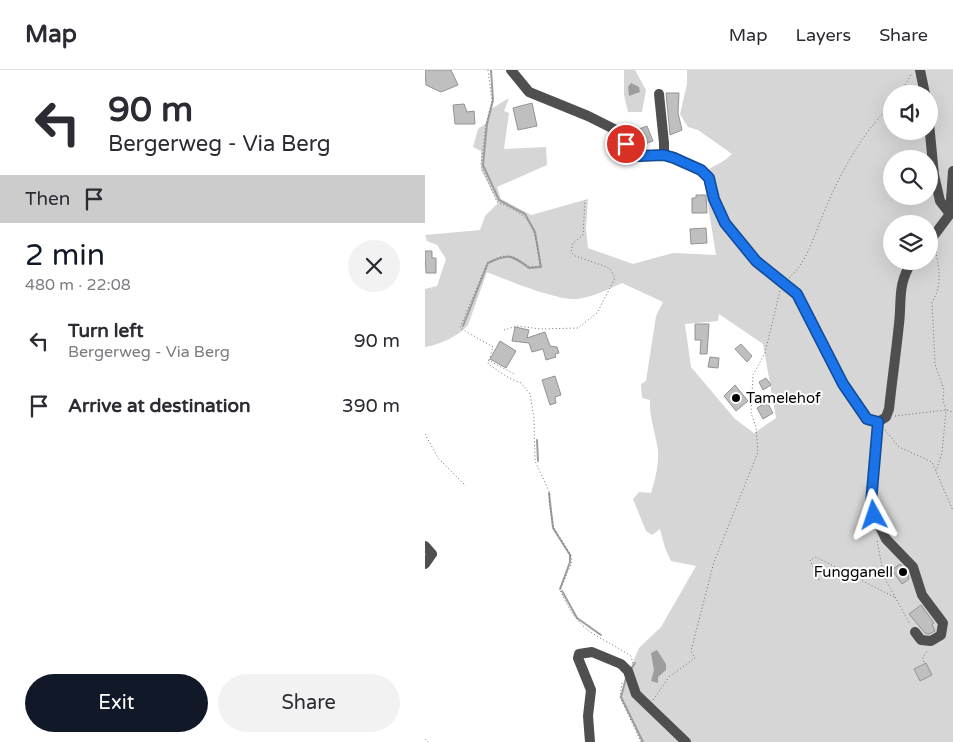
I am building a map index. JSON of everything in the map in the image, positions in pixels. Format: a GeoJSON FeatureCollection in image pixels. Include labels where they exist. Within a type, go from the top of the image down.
{"type":"FeatureCollection","features":[{"type":"Feature","properties":{"kind":"street"},"geometry":{"type":"LineString","coordinates":[[511,70],[529,92],[588,116],[616,130],[639,156],[664,155],[701,170],[709,178],[714,199],[729,230],[756,261],[797,294],[843,384],[867,419],[878,422],[886,417],[889,409],[899,323],[900,293],[903,278],[907,270]]}},
{"type":"Feature","properties":{"kind":"street"},"geometry":{"type":"LineString","coordinates":[[920,70],[923,85]]}},
{"type":"Feature","properties":{"kind":"street"},"geometry":{"type":"LineString","coordinates":[[659,94],[665,143],[664,155]]}},
{"type":"Feature","properties":{"kind":"street"},"geometry":{"type":"LineString","coordinates":[[931,140],[934,174],[940,201],[950,214]]}},
{"type":"Feature","properties":{"kind":"street"},"geometry":{"type":"LineString","coordinates":[[938,234],[950,214],[953,172]]}},
{"type":"Feature","properties":{"kind":"street"},"geometry":{"type":"LineString","coordinates":[[878,422],[871,503],[878,525],[894,550],[913,567],[922,595],[941,618],[943,629],[935,639],[925,641],[915,632]]}},
{"type":"Feature","properties":{"kind":"street"},"geometry":{"type":"LineString","coordinates":[[425,564],[428,550]]}},
{"type":"Feature","properties":{"kind":"street"},"geometry":{"type":"LineString","coordinates":[[590,742],[588,716],[591,690],[580,664],[579,654],[593,652],[621,664],[628,671],[636,694],[650,704],[686,742]]}},
{"type":"Feature","properties":{"kind":"path"},"geometry":{"type":"LineString","coordinates":[[488,70],[492,100],[486,124],[481,165],[497,202],[524,215],[534,232],[539,266],[530,267],[514,256],[505,254],[487,263],[460,328],[493,347],[487,359],[488,364],[509,378],[521,383],[530,394],[534,407],[535,461],[550,493],[549,503],[554,528],[571,555],[572,562],[560,590],[573,617],[584,628],[631,656],[634,663],[623,682],[620,697],[641,742]]}},
{"type":"Feature","properties":{"kind":"path"},"geometry":{"type":"LineString","coordinates":[[905,85],[914,70]]}},
{"type":"Feature","properties":{"kind":"path"},"geometry":{"type":"LineString","coordinates":[[650,704],[669,677],[695,658],[691,651],[714,562],[758,452],[756,427],[751,413],[753,375],[765,353],[777,297],[784,283],[798,270],[816,235],[819,223],[849,159],[883,115]]}},
{"type":"Feature","properties":{"kind":"path"},"geometry":{"type":"LineString","coordinates":[[504,330],[517,326],[574,329],[597,312],[615,278],[607,267],[575,256],[571,252],[573,243],[583,235],[585,200]]}},
{"type":"Feature","properties":{"kind":"path"},"geometry":{"type":"LineString","coordinates":[[936,471],[942,453],[946,410],[943,400],[944,390],[935,364],[932,302],[936,296],[940,275],[938,267]]}},
{"type":"Feature","properties":{"kind":"path"},"geometry":{"type":"LineString","coordinates":[[487,359],[514,374]]}},
{"type":"Feature","properties":{"kind":"path"},"geometry":{"type":"LineString","coordinates":[[894,416],[946,410],[953,412]]}},
{"type":"Feature","properties":{"kind":"path"},"geometry":{"type":"LineString","coordinates":[[878,422],[899,446],[924,456],[932,462],[953,512]]}},
{"type":"Feature","properties":{"kind":"path"},"geometry":{"type":"LineString","coordinates":[[425,434],[438,458],[466,486]]}},
{"type":"Feature","properties":{"kind":"path"},"geometry":{"type":"LineString","coordinates":[[878,525],[879,560],[884,577],[915,632]]}},
{"type":"Feature","properties":{"kind":"path"},"geometry":{"type":"LineString","coordinates":[[819,580],[811,563],[811,560],[816,557],[820,557],[896,598]]}},
{"type":"Feature","properties":{"kind":"path"},"geometry":{"type":"LineString","coordinates":[[924,662],[923,657],[935,639]]}},
{"type":"Feature","properties":{"kind":"path"},"geometry":{"type":"LineString","coordinates":[[425,739],[428,742]]}},
{"type":"Feature","properties":{"kind":"shaded area"},"geometry":{"type":"Polygon","coordinates":[[[624,70],[635,70],[646,90],[642,112],[628,112],[624,95],[624,70]]]}},
{"type":"Feature","properties":{"kind":"shaded area"},"geometry":{"type":"Polygon","coordinates":[[[687,70],[953,70],[953,742],[641,742],[621,696],[624,683],[639,648],[661,627],[696,566],[671,561],[660,529],[652,535],[646,531],[633,499],[639,492],[651,493],[657,467],[658,451],[650,400],[642,398],[641,384],[646,381],[656,316],[663,302],[622,283],[589,296],[569,299],[532,289],[487,272],[468,325],[448,339],[425,347],[425,289],[437,286],[446,259],[437,245],[427,241],[425,235],[480,230],[485,216],[498,203],[481,170],[481,151],[473,147],[478,129],[486,123],[491,109],[509,98],[504,111],[509,113],[504,149],[546,147],[547,165],[497,187],[501,199],[531,215],[588,199],[586,229],[588,248],[633,264],[673,253],[716,255],[703,175],[732,154],[698,130],[688,127],[680,114],[687,84],[687,70]],[[719,314],[718,321],[685,324],[691,367],[735,419],[754,433],[776,418],[763,344],[719,314]]]}},
{"type":"Feature","properties":{"kind":"shaded area"},"geometry":{"type":"Polygon","coordinates":[[[631,83],[639,87],[640,92],[629,96],[628,87],[631,83]]]}},
{"type":"Feature","properties":{"kind":"shaded area"},"geometry":{"type":"Polygon","coordinates":[[[657,650],[666,664],[666,670],[658,677],[658,683],[651,681],[654,670],[651,653],[657,650]]]}},
{"type":"Feature","properties":{"kind":"building"},"geometry":{"type":"Polygon","coordinates":[[[425,70],[451,70],[458,85],[441,92],[426,85],[425,70]]]}},
{"type":"Feature","properties":{"kind":"building"},"geometry":{"type":"Polygon","coordinates":[[[666,93],[679,93],[678,113],[682,130],[670,135],[666,93]]]}},
{"type":"Feature","properties":{"kind":"building"},"geometry":{"type":"Polygon","coordinates":[[[532,103],[537,126],[518,130],[513,108],[532,103]]]}},
{"type":"Feature","properties":{"kind":"building"},"geometry":{"type":"Polygon","coordinates":[[[464,104],[467,112],[474,111],[475,124],[455,124],[453,105],[464,104]]]}},
{"type":"Feature","properties":{"kind":"building"},"geometry":{"type":"Polygon","coordinates":[[[647,126],[653,141],[639,146],[634,131],[647,126]]]}},
{"type":"Feature","properties":{"kind":"building"},"geometry":{"type":"Polygon","coordinates":[[[696,195],[706,195],[707,213],[692,213],[692,198],[696,198],[696,195]]]}},
{"type":"Feature","properties":{"kind":"building"},"geometry":{"type":"Polygon","coordinates":[[[706,228],[707,243],[691,244],[690,229],[706,228]]]}},
{"type":"Feature","properties":{"kind":"building"},"geometry":{"type":"Polygon","coordinates":[[[425,251],[432,251],[432,258],[436,258],[436,273],[426,273],[425,251]]]}},
{"type":"Feature","properties":{"kind":"building"},"geometry":{"type":"Polygon","coordinates":[[[695,324],[709,324],[707,354],[700,354],[701,340],[695,340],[695,324]]]}},
{"type":"Feature","properties":{"kind":"building"},"geometry":{"type":"Polygon","coordinates":[[[515,327],[529,330],[527,338],[545,332],[550,346],[557,347],[559,353],[555,354],[556,357],[546,360],[543,349],[532,352],[529,343],[512,341],[515,327]]]}},
{"type":"Feature","properties":{"kind":"building"},"geometry":{"type":"Polygon","coordinates":[[[500,341],[516,351],[506,368],[490,359],[500,341]]]}},
{"type":"Feature","properties":{"kind":"building"},"geometry":{"type":"Polygon","coordinates":[[[741,344],[752,356],[747,362],[735,349],[741,344]]]}},
{"type":"Feature","properties":{"kind":"building"},"geometry":{"type":"Polygon","coordinates":[[[710,357],[719,358],[718,368],[708,367],[710,357]]]}},
{"type":"Feature","properties":{"kind":"building"},"geometry":{"type":"Polygon","coordinates":[[[555,376],[561,395],[555,397],[556,403],[550,405],[542,380],[555,376]]]}},
{"type":"Feature","properties":{"kind":"building"},"geometry":{"type":"Polygon","coordinates":[[[766,378],[771,385],[763,390],[759,382],[766,378]]]}},
{"type":"Feature","properties":{"kind":"building","name":"Tamelehof"},"geometry":{"type":"Polygon","coordinates":[[[735,385],[748,401],[736,411],[724,396],[735,385]]]}},
{"type":"Feature","properties":{"kind":"building"},"geometry":{"type":"Polygon","coordinates":[[[767,402],[773,413],[763,419],[757,408],[767,402]]]}},
{"type":"Feature","properties":{"kind":"building"},"geometry":{"type":"Polygon","coordinates":[[[900,564],[907,571],[909,579],[902,584],[892,570],[900,564]]]}},
{"type":"Feature","properties":{"kind":"building"},"geometry":{"type":"Polygon","coordinates":[[[921,605],[934,623],[932,624],[935,631],[929,634],[925,633],[909,614],[921,605]]]}},
{"type":"Feature","properties":{"kind":"building"},"geometry":{"type":"Polygon","coordinates":[[[926,663],[932,675],[920,681],[914,669],[926,663]]]}},
{"type":"Feature","properties":{"kind":"waterway"},"geometry":{"type":"LineString","coordinates":[[463,326],[488,263],[510,257],[529,268],[541,267],[535,232],[525,214],[499,200],[483,165],[487,124],[493,100],[491,70]]}},
{"type":"Feature","properties":{"kind":"waterway"},"geometry":{"type":"LineString","coordinates":[[537,440],[538,461]]}},
{"type":"Feature","properties":{"kind":"waterway"},"geometry":{"type":"LineString","coordinates":[[549,493],[553,528],[570,555],[570,562],[560,589]]}},
{"type":"Feature","properties":{"kind":"waterway"},"geometry":{"type":"LineString","coordinates":[[562,591],[577,618],[601,635]]}},
{"type":"Feature","properties":{"kind":"waterway"},"geometry":{"type":"LineString","coordinates":[[631,669],[635,663]]}},
{"type":"Feature","properties":{"kind":"waterway"},"geometry":{"type":"LineString","coordinates":[[626,678],[621,697],[643,742]]}},
{"type":"Feature","properties":{"kind":"place","name":"Tamelehof"},"geometry":{"type":"Point","coordinates":[736,398]}},
{"type":"Feature","properties":{"kind":"place","name":"Fungganell"},"geometry":{"type":"Point","coordinates":[903,572]}},
{"type":"Feature","properties":{"kind":"route"},"geometry":{"type":"LineString","coordinates":[[626,144],[639,156],[645,158],[664,155],[701,170],[709,178],[719,212],[735,238],[756,261],[797,294],[806,316],[843,384],[867,419],[872,422],[878,422],[871,503],[874,515]]}}]}
